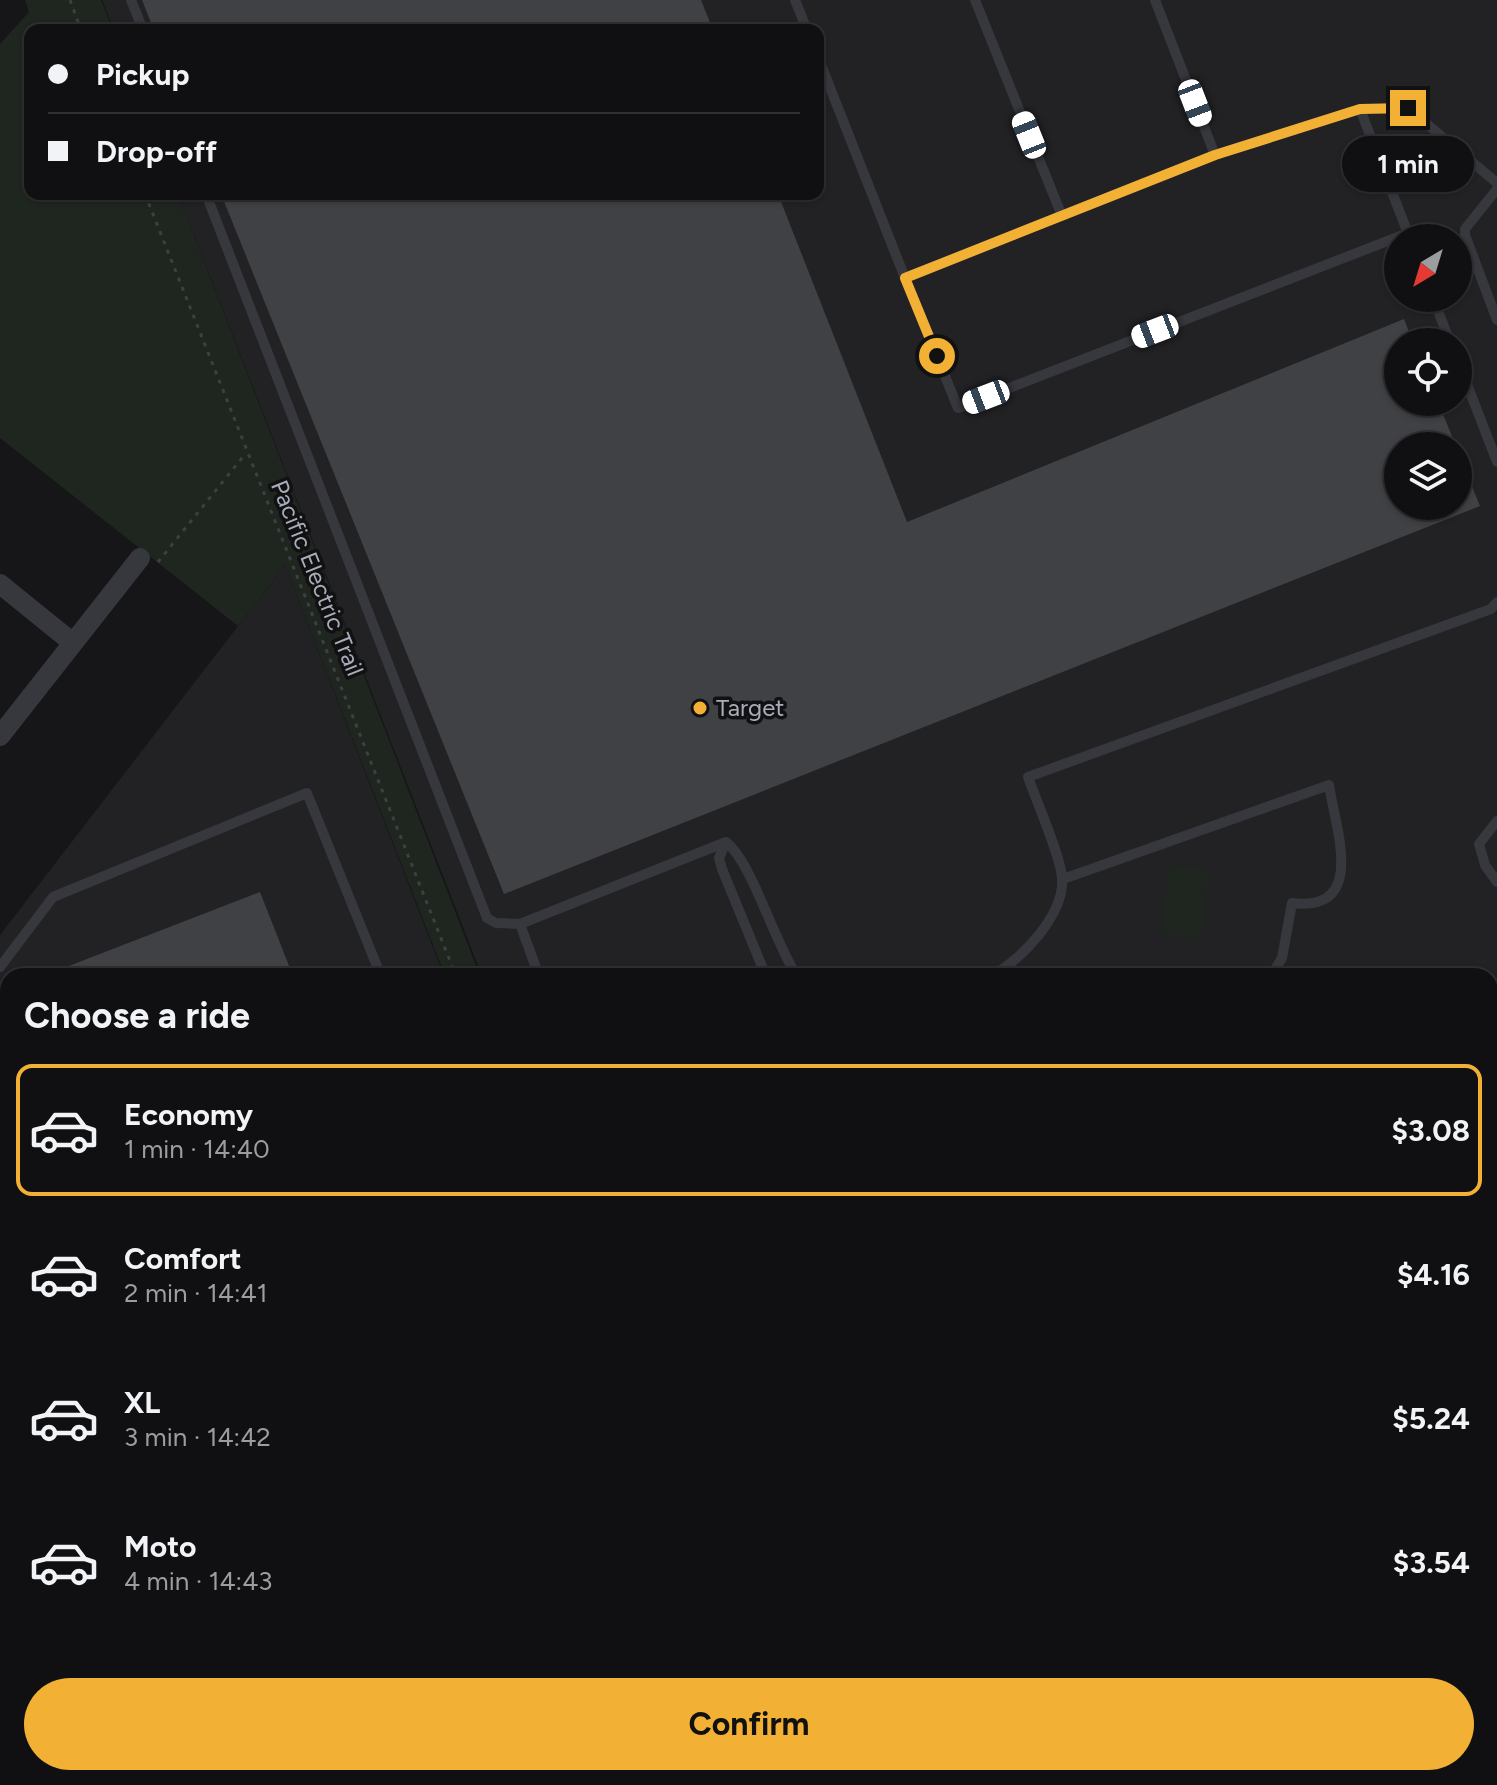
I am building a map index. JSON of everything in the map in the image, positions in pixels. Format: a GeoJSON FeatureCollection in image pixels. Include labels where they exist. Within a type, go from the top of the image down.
{"type":"FeatureCollection","features":[{"type":"Feature","properties":{"kind":"street"},"geometry":{"type":"LineString","coordinates":[[0,736],[73,643],[146,564]]}},
{"type":"Feature","properties":{"kind":"street"},"geometry":{"type":"LineString","coordinates":[[0,584],[73,643]]}},
{"type":"Feature","properties":{"kind":"lane"},"geometry":{"type":"LineString","coordinates":[[131,0],[141,24]]}},
{"type":"Feature","properties":{"kind":"lane"},"geometry":{"type":"LineString","coordinates":[[795,0],[805,24]]}},
{"type":"Feature","properties":{"kind":"lane"},"geometry":{"type":"LineString","coordinates":[[975,0],[1062,216]]}},
{"type":"Feature","properties":{"kind":"lane"},"geometry":{"type":"LineString","coordinates":[[1155,0],[1215,155]]}},
{"type":"Feature","properties":{"kind":"lane"},"geometry":{"type":"LineString","coordinates":[[824,72],[958,408],[1384,246]]}},
{"type":"Feature","properties":{"kind":"lane"},"geometry":{"type":"LineString","coordinates":[[905,278],[1215,155],[1360,109],[1408,108],[1497,186],[1468,225],[1465,235],[1497,320]]}},
{"type":"Feature","properties":{"kind":"lane"},"geometry":{"type":"LineString","coordinates":[[1360,109],[1404,224]]}},
{"type":"Feature","properties":{"kind":"lane"},"geometry":{"type":"LineString","coordinates":[[208,200],[480,907],[496,923],[520,924],[726,842]]}},
{"type":"Feature","properties":{"kind":"lane"},"geometry":{"type":"LineString","coordinates":[[1472,397],[1497,462]]}},
{"type":"Feature","properties":{"kind":"lane"},"geometry":{"type":"LineString","coordinates":[[1003,968],[1038,939],[1052,914],[1063,879],[1028,777],[1491,609],[1497,602]]}},
{"type":"Feature","properties":{"kind":"lane"},"geometry":{"type":"LineString","coordinates":[[1063,879],[1329,785],[1342,871],[1339,889],[1330,899],[1318,904],[1292,903],[1282,958],[1276,968]]}},
{"type":"Feature","properties":{"kind":"lane"},"geometry":{"type":"LineString","coordinates":[[0,967],[53,897],[307,793],[378,968]]}},
{"type":"Feature","properties":{"kind":"lane"},"geometry":{"type":"LineString","coordinates":[[1497,821],[1479,844],[1485,865],[1497,882]]}},
{"type":"Feature","properties":{"kind":"lane"},"geometry":{"type":"LineString","coordinates":[[726,842],[719,858],[722,869],[763,968]]}},
{"type":"Feature","properties":{"kind":"lane"},"geometry":{"type":"LineString","coordinates":[[726,842],[740,852],[770,926],[793,968]]}},
{"type":"Feature","properties":{"kind":"lane"},"geometry":{"type":"LineString","coordinates":[[520,924],[536,968]]}},
{"type":"Feature","properties":{"kind":"path"},"geometry":{"type":"LineString","coordinates":[[70,0],[79,24]]}},
{"type":"Feature","properties":{"kind":"path","name":"Pacific Electric Trail"},"geometry":{"type":"LineString","coordinates":[[147,200],[276,528],[295,564],[453,968]]}},
{"type":"Feature","properties":{"kind":"path"},"geometry":{"type":"LineString","coordinates":[[146,564],[246,453]]}},
{"type":"Feature","properties":{"kind":"shaded area"},"geometry":{"type":"Polygon","coordinates":[[[25,0],[101,0],[111,24],[24,24],[24,200],[180,200],[477,968],[442,968],[285,565],[238,626],[0,438],[0,44],[29,12],[25,0]]]}},
{"type":"Feature","properties":{"kind":"shaded area"},"geometry":{"type":"Polygon","coordinates":[[[102,0],[1497,0],[1497,968],[479,968],[180,200],[824,200],[824,24],[112,24],[102,0]]]}},
{"type":"Feature","properties":{"kind":"shaded area"},"geometry":{"type":"Polygon","coordinates":[[[285,565],[441,968],[0,968],[0,935],[285,565]]]}},
{"type":"Feature","properties":{"kind":"shaded area"},"geometry":{"type":"Polygon","coordinates":[[[1170,865],[1210,870],[1201,939],[1161,934],[1170,865]]]}},
{"type":"Feature","properties":{"kind":"building"},"geometry":{"type":"Polygon","coordinates":[[[142,0],[701,0],[711,24],[152,24],[142,0]]]}},
{"type":"Feature","properties":{"kind":"building","name":"Target"},"geometry":{"type":"Polygon","coordinates":[[[223,200],[780,200],[907,522],[1404,319],[1408,328],[1384,328],[1384,416],[1444,416],[1450,432],[1384,432],[1384,520],[1445,520],[504,894],[223,200]]]}},
{"type":"Feature","properties":{"kind":"building","name":"Target"},"geometry":{"type":"Polygon","coordinates":[[[1472,486],[1480,506],[1472,509],[1472,486]]]}},
{"type":"Feature","properties":{"kind":"building"},"geometry":{"type":"Polygon","coordinates":[[[260,892],[290,968],[64,968],[260,892]]]}},
{"type":"Feature","properties":{"kind":"place","name":"Target"},"geometry":{"type":"Point","coordinates":[700,708]}},
{"type":"Feature","properties":{"kind":"route"},"geometry":{"type":"LineString","coordinates":[[937,356],[905,278],[1215,155],[1360,109],[1408,108]]}}]}
